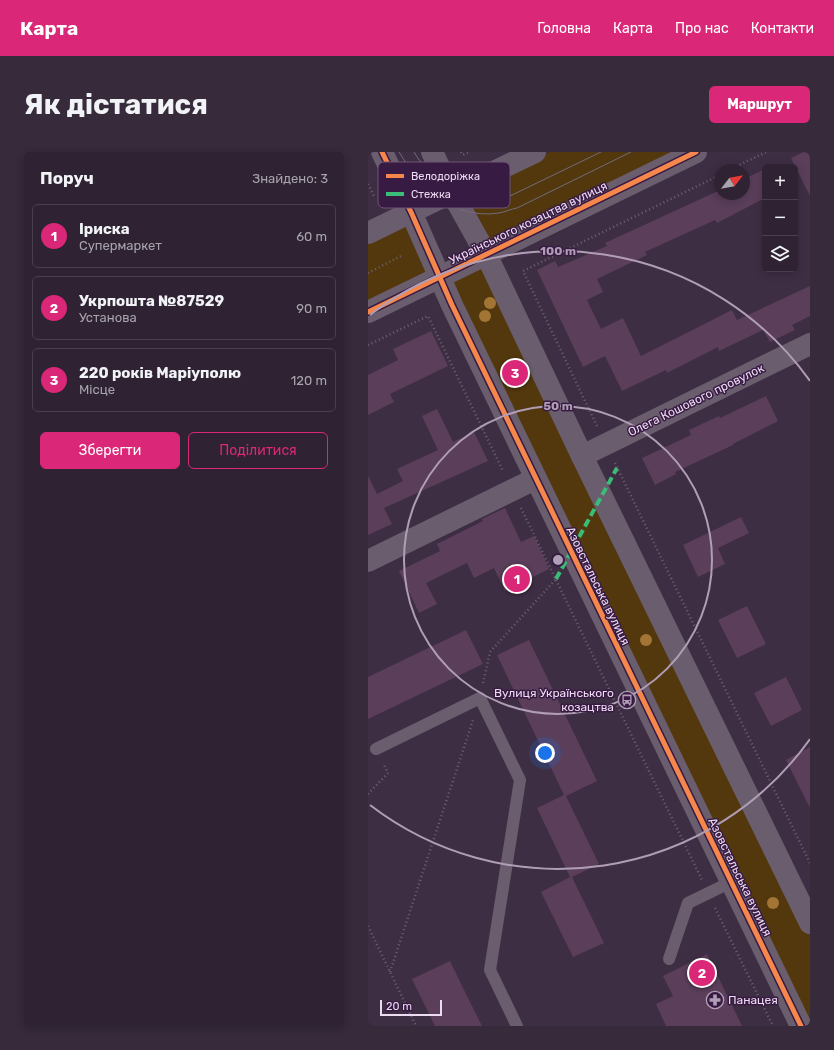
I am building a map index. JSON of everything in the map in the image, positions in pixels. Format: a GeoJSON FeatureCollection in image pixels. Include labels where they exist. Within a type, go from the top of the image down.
{"type":"FeatureCollection","features":[{"type":"Feature","properties":{"kind":"street","name":"Азовстальська вулиця"},"geometry":{"type":"LineString","coordinates":[[382,152],[387,162]]}},
{"type":"Feature","properties":{"kind":"street"},"geometry":{"type":"LineString","coordinates":[[432,152],[437,162]]}},
{"type":"Feature","properties":{"kind":"street"},"geometry":{"type":"LineString","coordinates":[[510,164],[535,152]]}},
{"type":"Feature","properties":{"kind":"street","name":"Українського козацтва вулиця"},"geometry":{"type":"LineString","coordinates":[[368,312],[696,152]]}},
{"type":"Feature","properties":{"kind":"street","name":"Азовстальська вулиця"},"geometry":{"type":"LineString","coordinates":[[409,208],[439,278],[535,479],[801,1026]]}},
{"type":"Feature","properties":{"kind":"street"},"geometry":{"type":"LineString","coordinates":[[368,234],[420,208]]}},
{"type":"Feature","properties":{"kind":"street"},"geometry":{"type":"LineString","coordinates":[[460,208],[486,254],[582,456],[810,923]]}},
{"type":"Feature","properties":{"kind":"street","name":"Олега Кошового провулок"},"geometry":{"type":"LineString","coordinates":[[582,456],[810,344]]}},
{"type":"Feature","properties":{"kind":"street"},"geometry":{"type":"LineString","coordinates":[[368,561],[535,479]]}},
{"type":"Feature","properties":{"kind":"lane"},"geometry":{"type":"LineString","coordinates":[[376,748],[480,698],[520,780],[490,970],[518,1026]]}},
{"type":"Feature","properties":{"kind":"lane"},"geometry":{"type":"LineString","coordinates":[[669,959],[688,903],[731,882]]}},
{"type":"Feature","properties":{"kind":"path"},"geometry":{"type":"LineString","coordinates":[[461,152],[463,155],[470,152]]}},
{"type":"Feature","properties":{"kind":"path"},"geometry":{"type":"LineString","coordinates":[[741,164],[766,152]]}},
{"type":"Feature","properties":{"kind":"path"},"geometry":{"type":"LineString","coordinates":[[714,177],[523,270],[810,863]]}},
{"type":"Feature","properties":{"kind":"path"},"geometry":{"type":"LineString","coordinates":[[368,184],[369,189],[375,198]]}},
{"type":"Feature","properties":{"kind":"path"},"geometry":{"type":"LineString","coordinates":[[368,273],[401,256]]}},
{"type":"Feature","properties":{"kind":"path"},"geometry":{"type":"LineString","coordinates":[[368,345],[428,316],[773,1026]]}},
{"type":"Feature","properties":{"kind":"path"},"geometry":{"type":"LineString","coordinates":[[390,972],[480,698],[490,652],[556,579]]}},
{"type":"Feature","properties":{"kind":"path"},"geometry":{"type":"LineString","coordinates":[[368,794],[388,773]]}},
{"type":"Feature","properties":{"kind":"path"},"geometry":{"type":"LineString","coordinates":[[368,926],[416,1026]]}},
{"type":"Feature","properties":{"kind":"shaded area"},"geometry":{"type":"Polygon","coordinates":[[[550,152],[681,152],[488,246],[469,208],[510,208],[510,172],[550,152]]]}},
{"type":"Feature","properties":{"kind":"shaded area"},"geometry":{"type":"Polygon","coordinates":[[[407,222],[428,275],[368,304],[368,241],[407,222]]]}},
{"type":"Feature","properties":{"kind":"shaded area"},"geometry":{"type":"Polygon","coordinates":[[[484,262],[810,933],[810,1026],[447,280],[484,262]]]}},
{"type":"Feature","properties":{"kind":"building"},"geometry":{"type":"Polygon","coordinates":[[[804,152],[810,152],[810,196],[798,172],[798,164],[794,164],[791,158],[804,152]]]}},
{"type":"Feature","properties":{"kind":"building"},"geometry":{"type":"Polygon","coordinates":[[[762,170],[762,200],[717,223],[715,220],[645,252],[647,255],[597,279],[603,292],[587,300],[601,329],[623,318],[641,356],[732,310],[737,320],[810,286],[810,316],[792,325],[795,330],[770,342],[763,330],[719,351],[718,347],[667,373],[666,370],[622,391],[605,356],[583,367],[537,270],[555,261],[558,267],[607,246],[605,243],[714,193],[714,200],[750,200],[750,176],[762,170]]]}},
{"type":"Feature","properties":{"kind":"building"},"geometry":{"type":"Polygon","coordinates":[[[431,331],[448,366],[390,394],[394,402],[368,415],[368,375],[398,360],[393,349],[431,331]]]}},
{"type":"Feature","properties":{"kind":"building"},"geometry":{"type":"Polygon","coordinates":[[[766,396],[778,421],[733,445],[675,472],[676,474],[655,485],[642,458],[691,435],[689,430],[719,416],[720,418],[766,396]]]}},
{"type":"Feature","properties":{"kind":"building"},"geometry":{"type":"Polygon","coordinates":[[[437,409],[453,442],[474,432],[488,461],[384,508],[392,524],[368,535],[368,476],[377,494],[403,481],[397,469],[438,450],[422,416],[437,409]]]}},
{"type":"Feature","properties":{"kind":"building"},"geometry":{"type":"Polygon","coordinates":[[[505,508],[521,542],[534,536],[549,569],[505,591],[494,568],[474,578],[467,563],[426,583],[437,604],[419,613],[399,571],[440,551],[437,544],[505,508]]]}},
{"type":"Feature","properties":{"kind":"building"},"geometry":{"type":"Polygon","coordinates":[[[741,517],[749,533],[718,548],[725,564],[698,577],[683,545],[741,517]]]}},
{"type":"Feature","properties":{"kind":"building"},"geometry":{"type":"Polygon","coordinates":[[[747,606],[766,644],[737,658],[718,620],[747,606]]]}},
{"type":"Feature","properties":{"kind":"building"},"geometry":{"type":"Polygon","coordinates":[[[466,630],[483,664],[368,719],[368,677],[466,630]]]}},
{"type":"Feature","properties":{"kind":"building"},"geometry":{"type":"Polygon","coordinates":[[[529,640],[597,781],[566,796],[599,864],[572,877],[604,943],[573,957],[541,892],[570,877],[537,808],[564,795],[497,655],[529,640]]]}},
{"type":"Feature","properties":{"kind":"building"},"geometry":{"type":"Polygon","coordinates":[[[786,677],[802,710],[771,726],[754,693],[786,677]]]}},
{"type":"Feature","properties":{"kind":"building"},"geometry":{"type":"Polygon","coordinates":[[[810,747],[810,808],[786,760],[810,747]]]}},
{"type":"Feature","properties":{"kind":"building"},"geometry":{"type":"Polygon","coordinates":[[[707,954],[742,1026],[666,1026],[656,1004],[673,996],[663,976],[707,954]]]}},
{"type":"Feature","properties":{"kind":"building"},"geometry":{"type":"Polygon","coordinates":[[[450,961],[482,1026],[435,1026],[412,979],[450,961]]]}},
{"type":"Feature","properties":{"kind":"tram line"},"geometry":{"type":"LineString","coordinates":[[399,152],[406,162]]}},
{"type":"Feature","properties":{"kind":"tram line"},"geometry":{"type":"LineString","coordinates":[[414,152],[421,162]]}},
{"type":"Feature","properties":{"kind":"tram line"},"geometry":{"type":"LineString","coordinates":[[510,196],[601,152]]}},
{"type":"Feature","properties":{"kind":"tram line"},"geometry":{"type":"LineString","coordinates":[[459,208],[483,214],[499,213],[517,208],[631,152]]}},
{"type":"Feature","properties":{"kind":"marked path"},"geometry":{"type":"LineString","coordinates":[[556,579],[617,468]]}},
{"type":"Feature","properties":{"kind":"cycle path"},"geometry":{"type":"LineString","coordinates":[[382,152],[387,162]]}},
{"type":"Feature","properties":{"kind":"cycle path"},"geometry":{"type":"LineString","coordinates":[[368,312],[696,152]]}},
{"type":"Feature","properties":{"kind":"cycle path"},"geometry":{"type":"LineString","coordinates":[[409,208],[452,305],[801,1026]]}},
{"type":"Feature","properties":{"kind":"place","name":"220 років Маріуполю"},"geometry":{"type":"Point","coordinates":[515,373]}},
{"type":"Feature","properties":{"kind":"place","name":"Іриска"},"geometry":{"type":"Point","coordinates":[517,579]}},
{"type":"Feature","properties":{"kind":"place","name":"Вулиця Українського козацтва"},"geometry":{"type":"Point","coordinates":[627,700]}},
{"type":"Feature","properties":{"kind":"place","name":"Укрпошта №87529"},"geometry":{"type":"Point","coordinates":[702,973]}},
{"type":"Feature","properties":{"kind":"place","name":"Панацея"},"geometry":{"type":"Point","coordinates":[715,1000]}}]}
